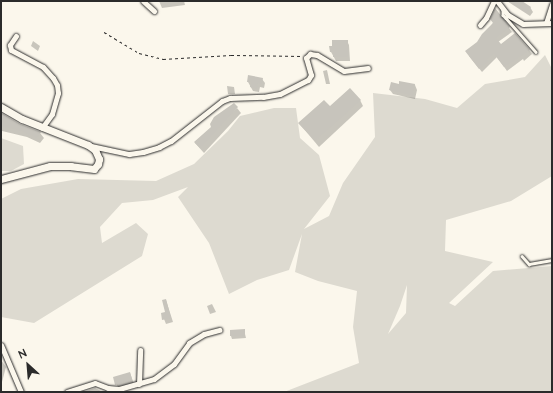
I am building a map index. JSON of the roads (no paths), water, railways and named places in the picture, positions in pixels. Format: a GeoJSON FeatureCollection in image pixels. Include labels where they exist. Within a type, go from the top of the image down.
{"type":"FeatureCollection","features":[{"type":"Feature","properties":{"kind":"main road"},"geometry":{"type":"LineString","coordinates":[[1,107],[42,128],[88,145],[95,150],[99,159],[98,164],[94,169],[71,166],[50,166],[1,179]]}},
{"type":"Feature","properties":{"kind":"street"},"geometry":{"type":"LineString","coordinates":[[143,1],[154,10]]}},
{"type":"Feature","properties":{"kind":"street"},"geometry":{"type":"LineString","coordinates":[[480,25],[486,18],[494,1]]}},
{"type":"Feature","properties":{"kind":"street"},"geometry":{"type":"LineString","coordinates":[[497,1],[508,16],[523,24],[549,23],[552,4]]}},
{"type":"Feature","properties":{"kind":"street"},"geometry":{"type":"LineString","coordinates":[[16,36],[10,45],[11,50],[43,67],[58,85],[58,93],[52,114],[42,128]]}},
{"type":"Feature","properties":{"kind":"street"},"geometry":{"type":"LineString","coordinates":[[88,145],[129,154],[143,152],[159,146],[170,141],[222,101],[230,98],[263,97],[280,94],[308,80],[311,75],[307,56],[312,53],[344,71],[368,68]]}},
{"type":"Feature","properties":{"kind":"street"},"geometry":{"type":"LineString","coordinates":[[67,392],[95,383],[113,389],[139,384],[154,379],[167,371],[189,343],[211,331],[219,330]]}},
{"type":"Feature","properties":{"kind":"street"},"geometry":{"type":"LineString","coordinates":[[1,345],[21,392]]}},
{"type":"Feature","properties":{"kind":"street"},"geometry":{"type":"LineString","coordinates":[[139,384],[140,350]]}},
{"type":"Feature","properties":{"kind":"lane"},"geometry":{"type":"LineString","coordinates":[[503,10],[503,15],[536,52]]}},
{"type":"Feature","properties":{"kind":"lane"},"geometry":{"type":"LineString","coordinates":[[522,256],[530,264],[552,260]]}}]}
